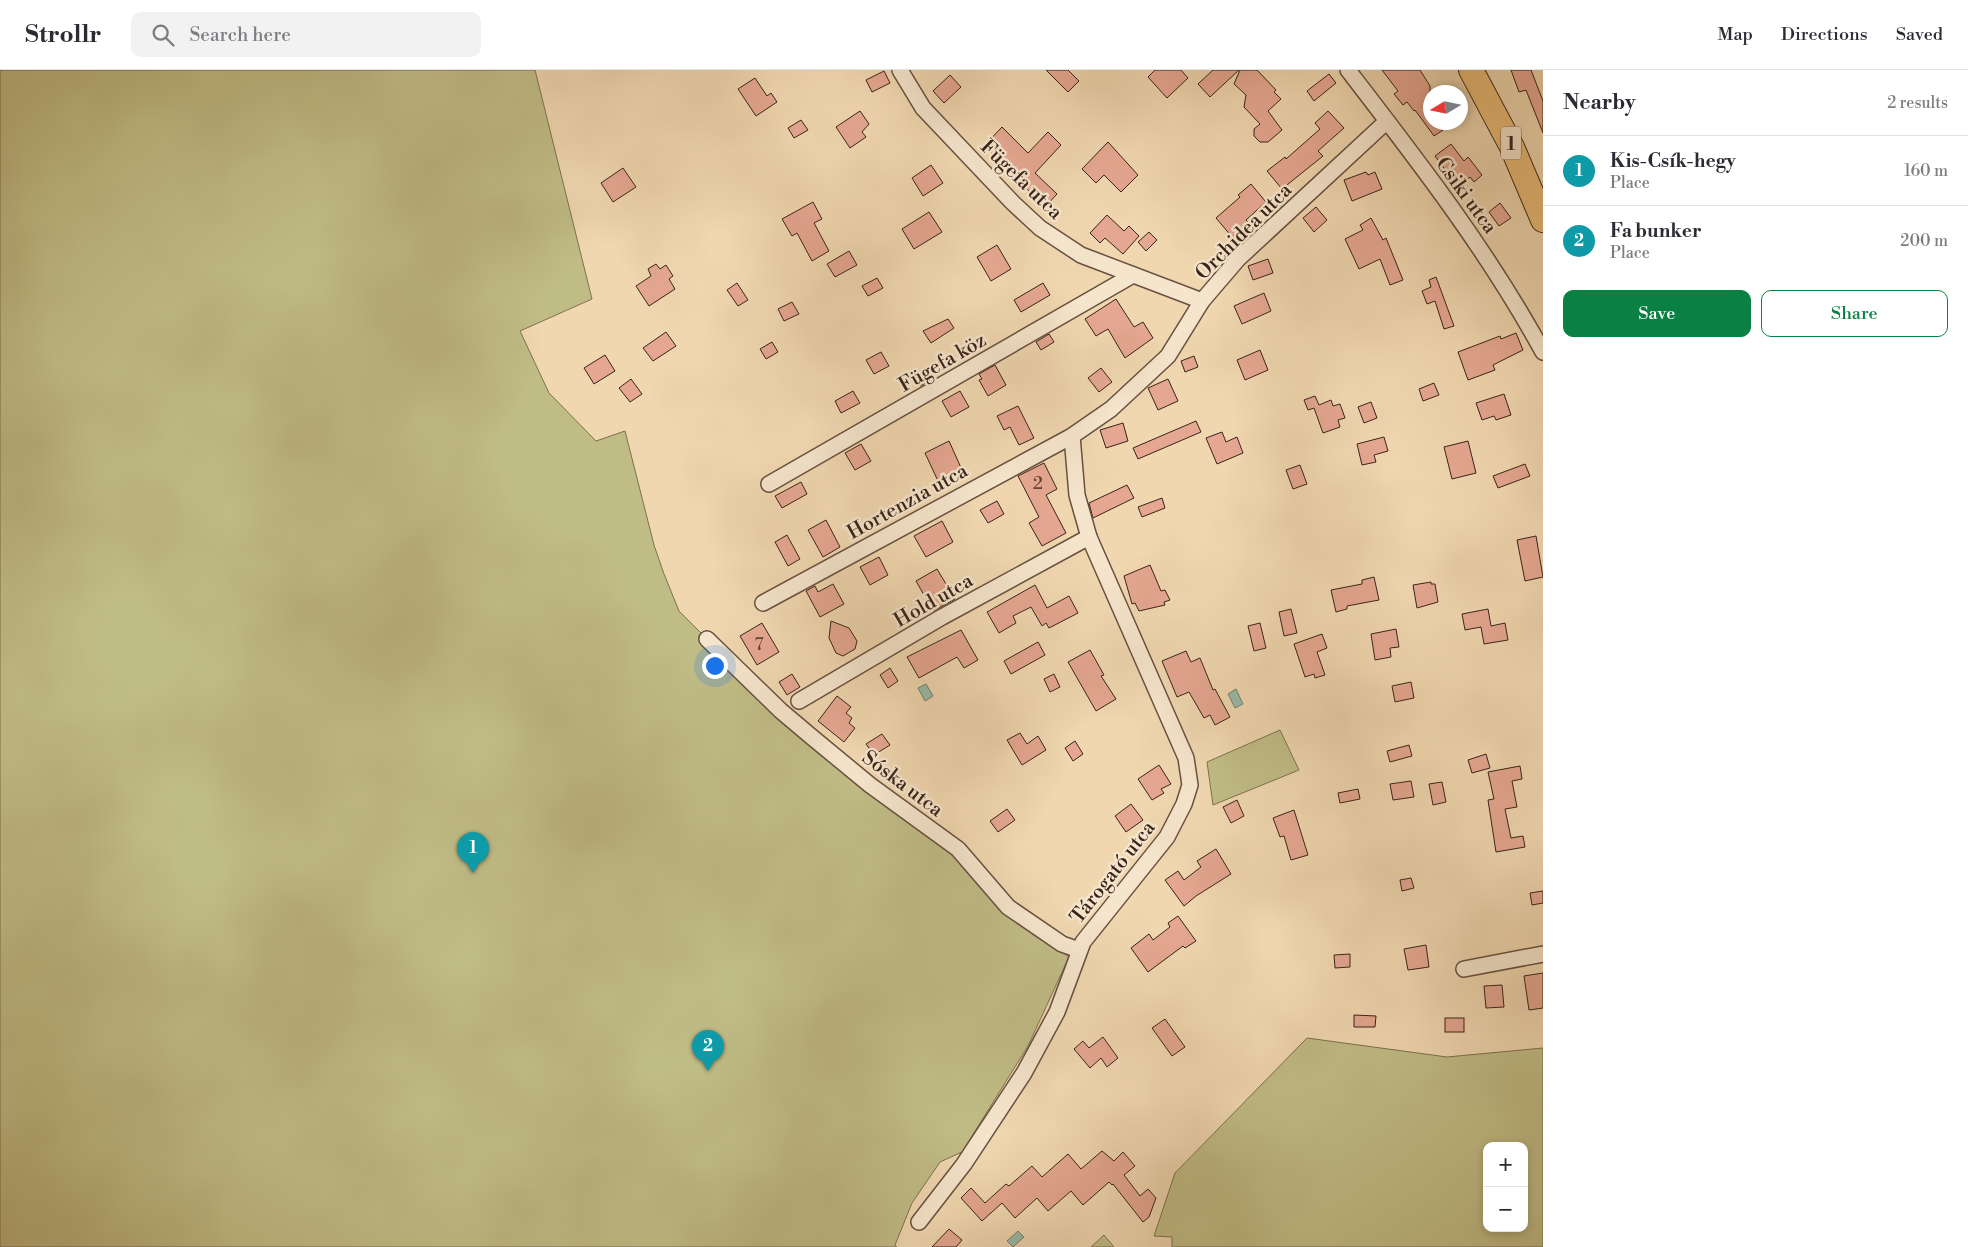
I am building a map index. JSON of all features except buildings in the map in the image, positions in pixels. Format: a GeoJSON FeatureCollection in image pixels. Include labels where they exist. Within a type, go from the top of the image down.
{"type":"FeatureCollection","features":[{"type":"Feature","properties":{"kind":"main road","name":"1"},"geometry":{"type":"LineString","coordinates":[[1472,70],[1512,147],[1543,220]]}},
{"type":"Feature","properties":{"kind":"street","name":"Fügefa utca"},"geometry":{"type":"LineString","coordinates":[[900,70],[923,108],[1013,203],[1040,228],[1081,255],[1202,301]]}},
{"type":"Feature","properties":{"kind":"street","name":"Csiki utca"},"geometry":{"type":"LineString","coordinates":[[1348,70],[1477,242],[1522,312],[1543,352]]}},
{"type":"Feature","properties":{"kind":"street","name":"Orchidea utca"},"geometry":{"type":"LineString","coordinates":[[1072,436],[1111,409],[1168,356],[1202,301],[1238,259],[1387,121]]}},
{"type":"Feature","properties":{"kind":"street","name":"Fügefa köz"},"geometry":{"type":"LineString","coordinates":[[769,484],[1133,275]]}},
{"type":"Feature","properties":{"kind":"street","name":"Tárogató utca"},"geometry":{"type":"LineString","coordinates":[[919,1222],[975,1149],[1028,1066],[1057,1012],[1079,950],[1167,837],[1184,804],[1190,785],[1186,758],[1089,537],[1077,495],[1072,436]]}},
{"type":"Feature","properties":{"kind":"street","name":"Hortenzia utca"},"geometry":{"type":"LineString","coordinates":[[763,603],[1072,436]]}},
{"type":"Feature","properties":{"kind":"street","name":"Hold utca"},"geometry":{"type":"LineString","coordinates":[[799,702],[942,617],[1089,537]]}},
{"type":"Feature","properties":{"kind":"street","name":"Sóska utca"},"geometry":{"type":"LineString","coordinates":[[707,639],[775,705],[813,738],[870,785],[958,849],[1008,908],[1062,944],[1079,950]]}},
{"type":"Feature","properties":{"kind":"street"},"geometry":{"type":"LineString","coordinates":[[1464,969],[1543,954]]}},
{"type":"Feature","properties":{"kind":"shaded area"},"geometry":{"type":"Polygon","coordinates":[[[0,70],[535,70],[592,299],[520,331],[549,393],[596,441],[625,431],[654,545],[679,611],[707,639],[964,861],[996,902],[1069,957],[1028,1046],[962,1152],[940,1162],[912,1203],[895,1245],[897,1247],[0,1247],[0,70]]]}},
{"type":"Feature","properties":{"kind":"shaded area"},"geometry":{"type":"Polygon","coordinates":[[[926,684],[933,696],[925,701],[918,688],[926,684]]]}},
{"type":"Feature","properties":{"kind":"shaded area"},"geometry":{"type":"Polygon","coordinates":[[[1236,689],[1243,704],[1235,708],[1228,694],[1236,689]]]}},
{"type":"Feature","properties":{"kind":"shaded area"},"geometry":{"type":"Polygon","coordinates":[[[1280,730],[1299,770],[1213,805],[1207,762],[1280,730]]]}},
{"type":"Feature","properties":{"kind":"shaded area"},"geometry":{"type":"Polygon","coordinates":[[[1307,1038],[1447,1057],[1543,1048],[1543,1247],[1172,1247],[1172,1237],[1154,1236],[1175,1173],[1307,1038]]]}},
{"type":"Feature","properties":{"kind":"shaded area"},"geometry":{"type":"Polygon","coordinates":[[[1018,1231],[1024,1237],[1013,1247],[1007,1241],[1018,1231]]]}},
{"type":"Feature","properties":{"kind":"shaded area"},"geometry":{"type":"Polygon","coordinates":[[[1104,1235],[1114,1247],[1091,1247],[1104,1235]]]}},
{"type":"Feature","properties":{"kind":"place","name":"Kis-Csík-hegy"},"geometry":{"type":"Point","coordinates":[473,873]}},
{"type":"Feature","properties":{"kind":"place","name":"Fa bunker"},"geometry":{"type":"Point","coordinates":[708,1071]}}]}
